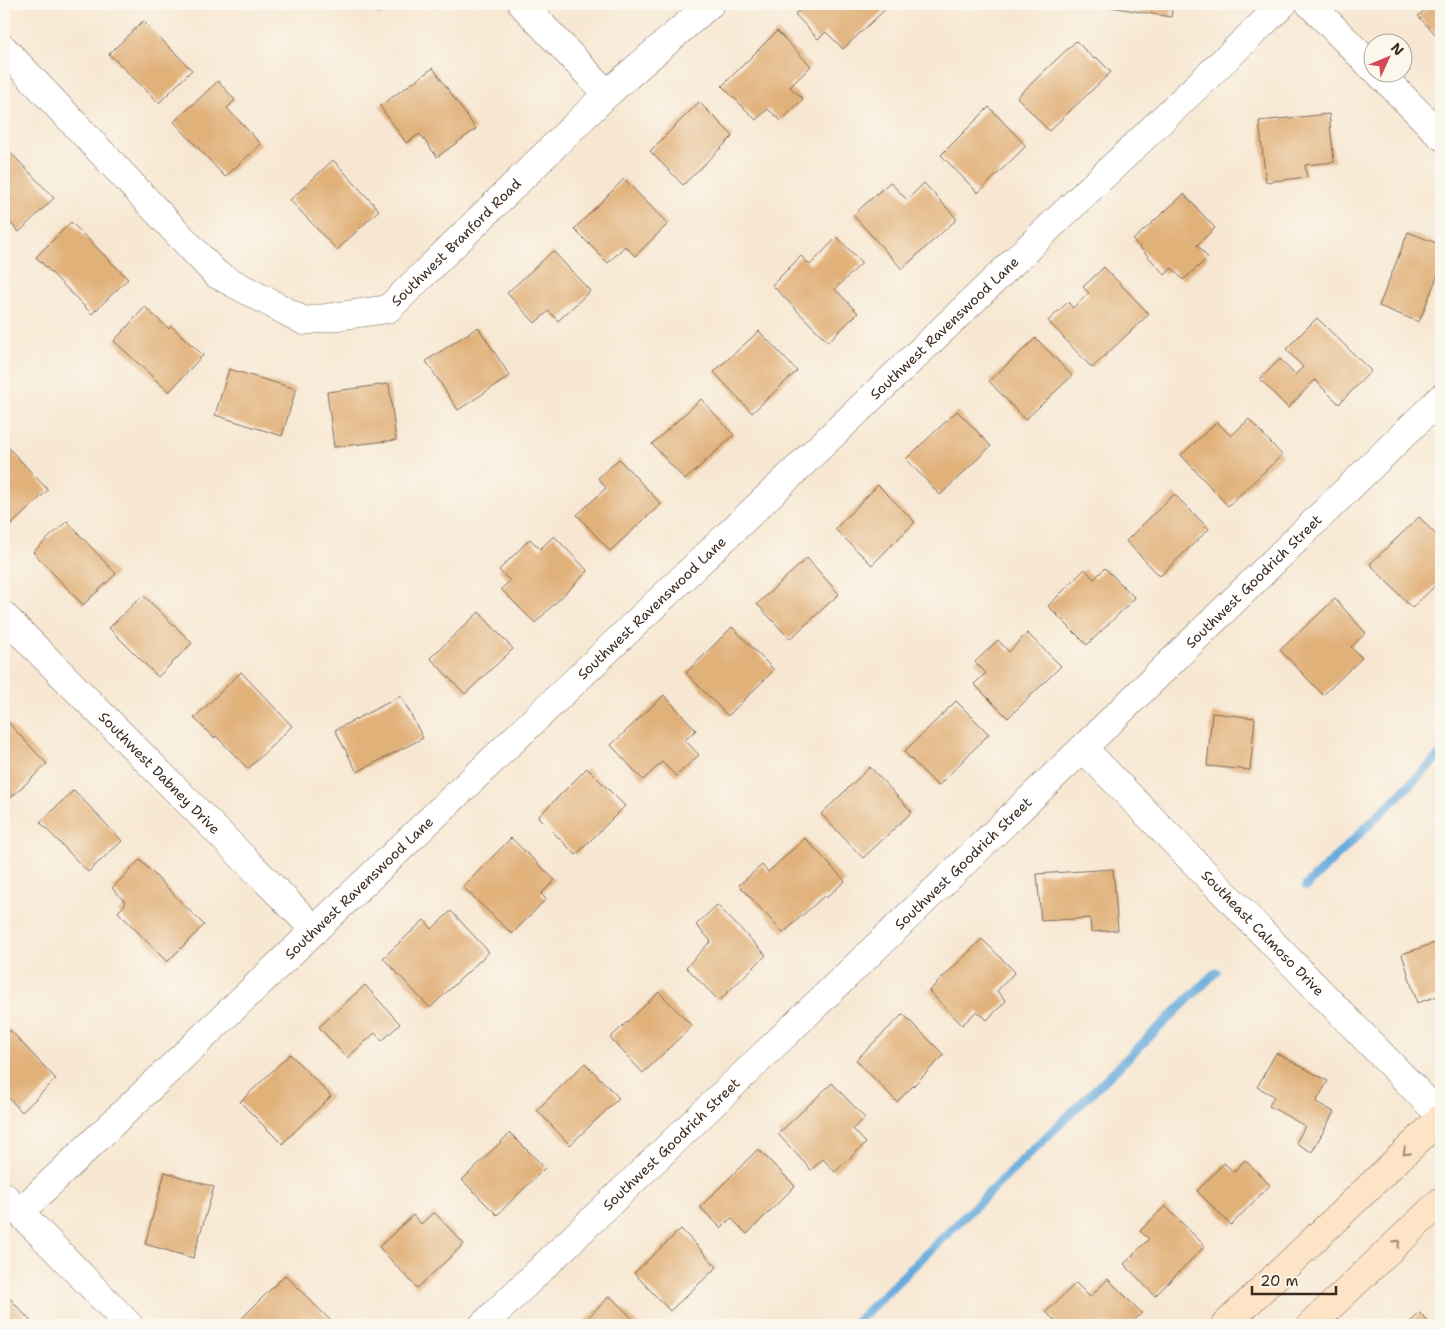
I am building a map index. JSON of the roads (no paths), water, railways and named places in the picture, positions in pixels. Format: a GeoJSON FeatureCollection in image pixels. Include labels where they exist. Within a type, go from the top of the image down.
{"type":"FeatureCollection","features":[{"type":"Feature","properties":{"kind":"main road"},"geometry":{"type":"LineString","coordinates":[[1225,1325],[1441,1117]]}},
{"type":"Feature","properties":{"kind":"main road"},"geometry":{"type":"LineString","coordinates":[[1312,1325],[1441,1200]]}},
{"type":"Feature","properties":{"kind":"street"},"geometry":{"type":"LineString","coordinates":[[522,4],[608,94]]}},
{"type":"Feature","properties":{"kind":"street","name":"Southwest Branford Road"},"geometry":{"type":"LineString","coordinates":[[4,49],[216,274],[304,320],[388,309],[608,94],[710,4]]}},
{"type":"Feature","properties":{"kind":"street","name":"Southwest Ravenswood Lane"},"geometry":{"type":"LineString","coordinates":[[12,1204],[315,930],[1283,4]]}},
{"type":"Feature","properties":{"kind":"street"},"geometry":{"type":"LineString","coordinates":[[1310,4],[1362,56]]}},
{"type":"Feature","properties":{"kind":"street"},"geometry":{"type":"LineString","coordinates":[[1388,82],[1441,136]]}},
{"type":"Feature","properties":{"kind":"street","name":"Southwest Goodrich Street"},"geometry":{"type":"LineString","coordinates":[[483,1325],[1083,748],[1441,398]]}},
{"type":"Feature","properties":{"kind":"street","name":"Southwest Dabney Drive"},"geometry":{"type":"LineString","coordinates":[[4,616],[315,930]]}},
{"type":"Feature","properties":{"kind":"street","name":"Southeast Calmoso Drive"},"geometry":{"type":"LineString","coordinates":[[1083,748],[1441,1117]]}},
{"type":"Feature","properties":{"kind":"street"},"geometry":{"type":"LineString","coordinates":[[12,1204],[129,1325]]}},
{"type":"Feature","properties":{"kind":"waterway"},"geometry":{"type":"LineString","coordinates":[[1306,886],[1441,754]]}},
{"type":"Feature","properties":{"kind":"waterway"},"geometry":{"type":"LineString","coordinates":[[853,1325],[1216,972]]}}]}
